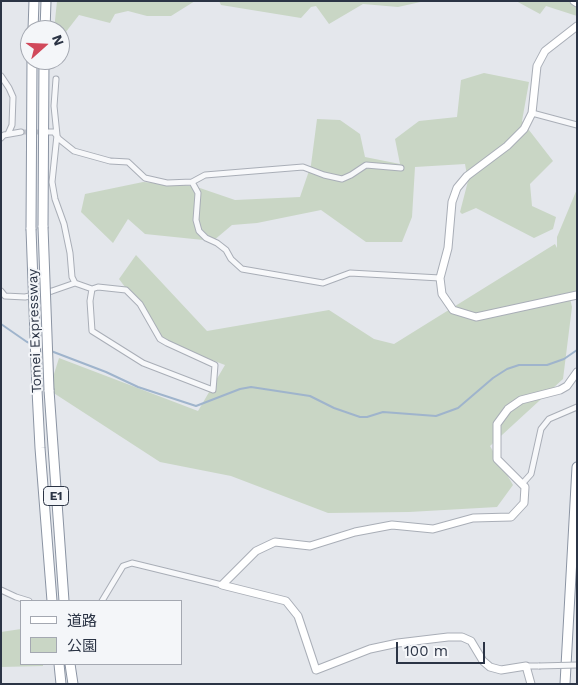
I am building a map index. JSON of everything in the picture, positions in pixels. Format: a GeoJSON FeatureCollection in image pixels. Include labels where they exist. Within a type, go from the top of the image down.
{"type":"FeatureCollection","features":[{"type":"Feature","properties":{"kind":"highway"},"geometry":{"type":"LineString","coordinates":[[33,20],[34,1]]}},
{"type":"Feature","properties":{"kind":"highway"},"geometry":{"type":"LineString","coordinates":[[45,20],[46,1]]}},
{"type":"Feature","properties":{"kind":"highway","name":"Tomei Expressway"},"geometry":{"type":"LineString","coordinates":[[32,70],[31,229],[37,390],[40,458],[52,600]]}},
{"type":"Feature","properties":{"kind":"highway","name":"Tomei Expressway"},"geometry":{"type":"LineString","coordinates":[[44,70],[43,227],[49,390],[64,600]]}},
{"type":"Feature","properties":{"kind":"highway"},"geometry":{"type":"LineString","coordinates":[[565,684],[577,467]]}},
{"type":"Feature","properties":{"kind":"highway"},"geometry":{"type":"LineString","coordinates":[[59,665],[61,684]]}},
{"type":"Feature","properties":{"kind":"highway"},"geometry":{"type":"LineString","coordinates":[[70,665],[72,684]]}},
{"type":"Feature","properties":{"kind":"street"},"geometry":{"type":"LineString","coordinates":[[577,26],[545,51],[537,66],[532,113],[524,129],[507,146],[467,176],[457,188],[452,202],[448,248],[440,278],[442,294],[452,310],[476,317],[577,295]]}},
{"type":"Feature","properties":{"kind":"street"},"geometry":{"type":"LineString","coordinates":[[1,76],[13,97],[12,125],[8,134]]}},
{"type":"Feature","properties":{"kind":"street"},"geometry":{"type":"LineString","coordinates":[[56,79],[54,106],[57,135],[52,182],[55,199],[64,224],[74,282]]}},
{"type":"Feature","properties":{"kind":"street"},"geometry":{"type":"LineString","coordinates":[[532,113],[577,125]]}},
{"type":"Feature","properties":{"kind":"street"},"geometry":{"type":"LineString","coordinates":[[1,138],[8,134],[21,132]]}},
{"type":"Feature","properties":{"kind":"street"},"geometry":{"type":"LineString","coordinates":[[48,132],[54,132],[74,151],[110,161],[128,162],[145,178],[167,183],[192,182],[205,175],[303,167],[342,179],[366,165],[401,168]]}},
{"type":"Feature","properties":{"kind":"street"},"geometry":{"type":"LineString","coordinates":[[192,182],[198,193],[196,220],[199,231],[206,238],[226,250],[242,269],[322,283],[350,273],[440,278]]}},
{"type":"Feature","properties":{"kind":"street"},"geometry":{"type":"LineString","coordinates":[[1,301],[3,293],[25,297],[52,291],[74,282],[92,289],[98,287],[126,290],[140,304],[160,338],[167,344],[215,366],[213,390],[143,363],[92,331],[90,300],[92,289]]}},
{"type":"Feature","properties":{"kind":"street"},"geometry":{"type":"LineString","coordinates":[[222,586],[256,550],[274,542],[310,546],[355,532],[392,525],[434,529],[473,518],[511,517],[524,503],[525,487],[497,459],[497,424],[508,409],[521,400],[560,390],[567,386],[577,372]]}},
{"type":"Feature","properties":{"kind":"street"},"geometry":{"type":"LineString","coordinates":[[522,484],[531,474],[541,429],[549,419],[577,407]]}},
{"type":"Feature","properties":{"kind":"street"},"geometry":{"type":"LineString","coordinates":[[103,600],[123,566],[132,563],[286,601],[298,616],[316,670],[370,649],[398,642],[448,637],[462,637],[471,641],[483,661],[490,667],[501,670],[526,666],[577,665]]}},
{"type":"Feature","properties":{"kind":"street"},"geometry":{"type":"LineString","coordinates":[[1,590],[16,598],[25,600]]}},
{"type":"Feature","properties":{"kind":"street"},"geometry":{"type":"LineString","coordinates":[[526,666],[531,684]]}},
{"type":"Feature","properties":{"kind":"green space"},"geometry":{"type":"Polygon","coordinates":[[[57,1],[195,1],[171,16],[147,16],[128,11],[115,14],[110,23],[79,15],[70,27],[70,20],[55,20],[57,1]]]}},
{"type":"Feature","properties":{"kind":"green space"},"geometry":{"type":"Polygon","coordinates":[[[219,1],[425,1],[398,7],[363,4],[329,24],[316,6],[311,7],[301,18],[221,5],[219,1]]]}},
{"type":"Feature","properties":{"kind":"green space"},"geometry":{"type":"Polygon","coordinates":[[[516,1],[577,1],[577,16],[546,6],[540,14],[516,1]]]}},
{"type":"Feature","properties":{"kind":"green space"},"geometry":{"type":"Polygon","coordinates":[[[484,73],[529,82],[522,121],[553,161],[530,184],[532,206],[556,217],[553,229],[534,238],[476,208],[462,214],[460,212],[468,181],[465,164],[415,167],[412,217],[402,242],[366,242],[321,210],[257,223],[232,225],[213,241],[145,234],[128,219],[113,243],[81,212],[85,194],[143,182],[194,186],[235,200],[300,197],[311,165],[317,119],[340,120],[360,134],[365,157],[400,164],[395,139],[419,121],[457,117],[461,80],[484,73]]]}},
{"type":"Feature","properties":{"kind":"green space"},"geometry":{"type":"Polygon","coordinates":[[[577,189],[577,291],[569,294],[572,307],[563,379],[490,446],[513,485],[497,507],[409,512],[328,513],[231,476],[160,462],[49,390],[59,358],[198,411],[225,365],[167,343],[119,279],[136,255],[207,331],[329,310],[374,339],[394,344],[555,244],[557,248],[557,237],[577,189]]]}},
{"type":"Feature","properties":{"kind":"green space"},"geometry":{"type":"Polygon","coordinates":[[[20,629],[20,665],[43,666],[1,667],[1,632],[20,629]]]}},
{"type":"Feature","properties":{"kind":"waterway"},"geometry":{"type":"LineString","coordinates":[[1,324],[33,344]]}},
{"type":"Feature","properties":{"kind":"waterway"},"geometry":{"type":"LineString","coordinates":[[51,351],[106,372],[138,387],[196,406],[240,389],[251,387],[310,396],[334,408],[360,417],[367,417],[383,412],[436,416],[458,408],[493,378],[507,369],[519,365],[547,365],[564,359],[577,350]]}},
{"type":"Feature","properties":{"kind":"tunnel"},"geometry":{"type":"LineString","coordinates":[[21,132],[46,132]]}}]}
